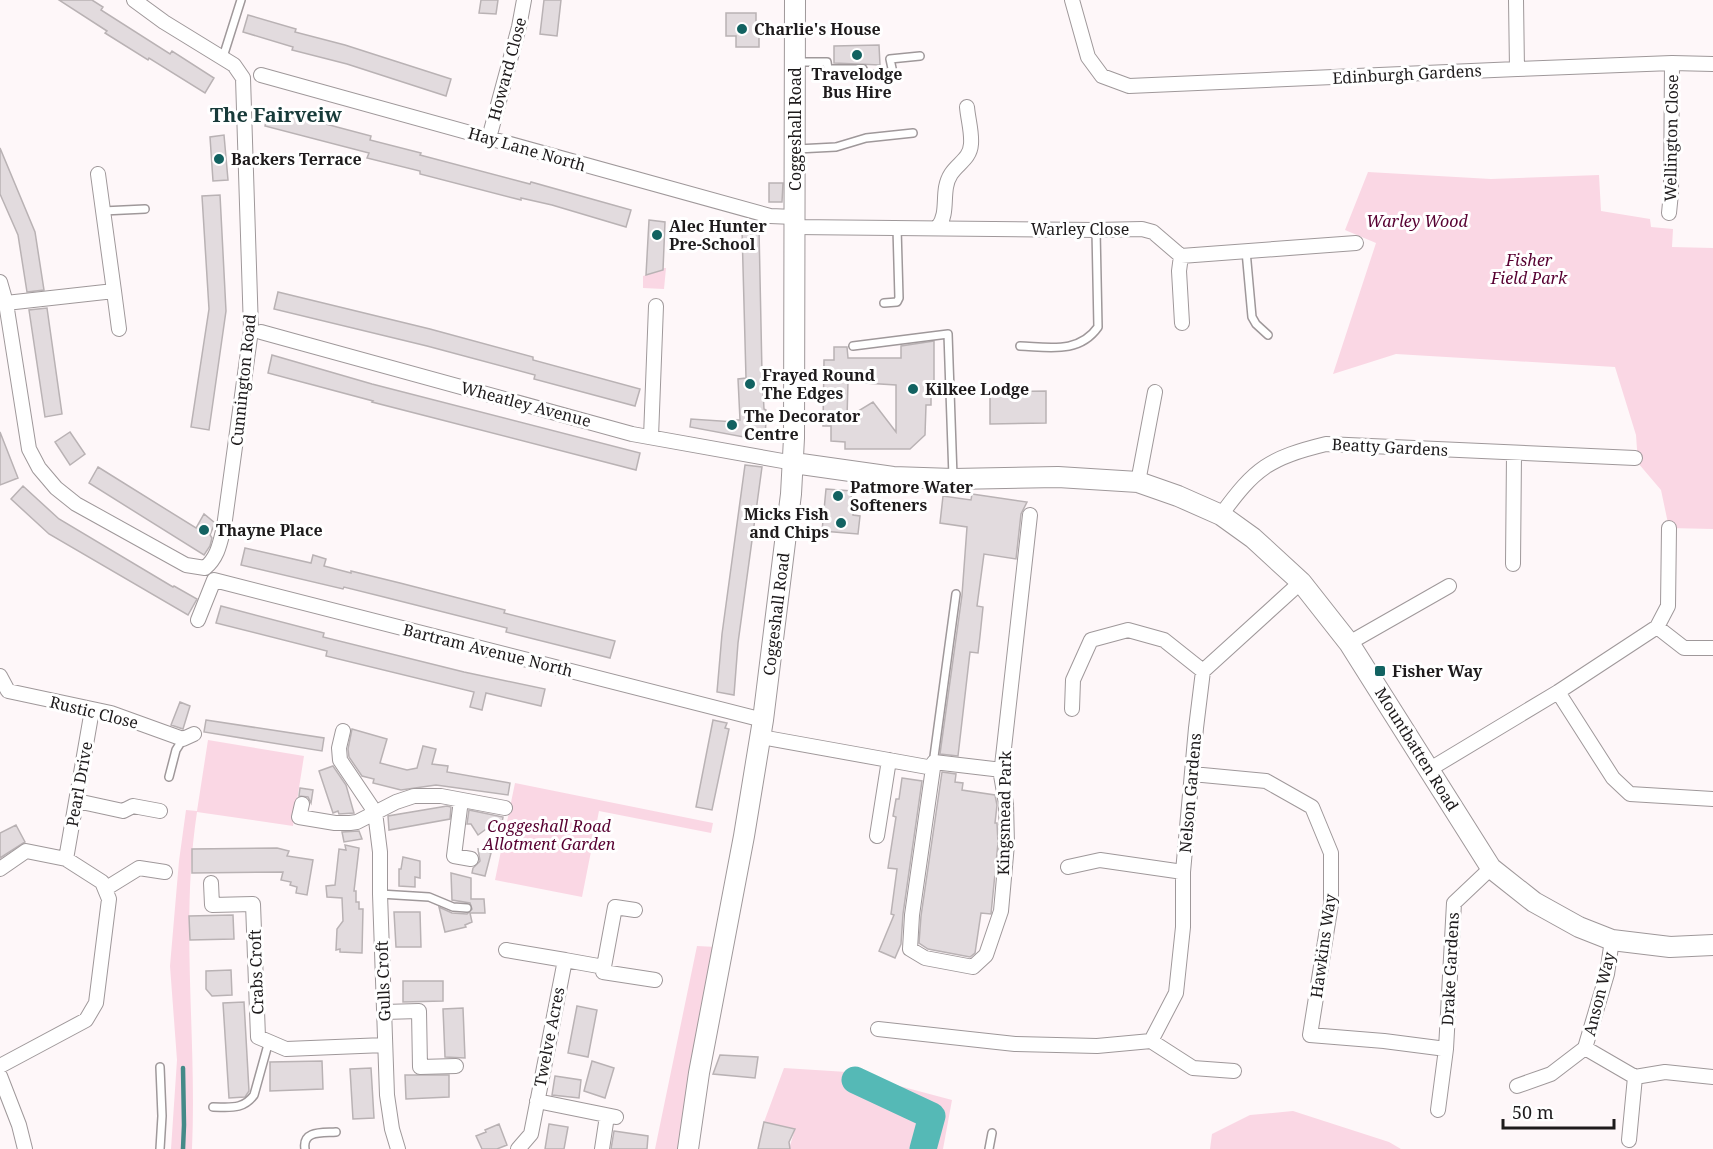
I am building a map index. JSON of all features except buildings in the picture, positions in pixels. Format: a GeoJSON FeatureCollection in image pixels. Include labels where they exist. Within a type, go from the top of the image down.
{"type":"FeatureCollection","features":[{"type":"Feature","properties":{"kind":"street","name":"Howard Close"},"geometry":{"type":"LineString","coordinates":[[489,138],[524,0]]}},
{"type":"Feature","properties":{"kind":"street","name":"Coggeshall Road"},"geometry":{"type":"LineString","coordinates":[[688,1149],[699,1073],[762,728],[794,463],[795,0]]}},
{"type":"Feature","properties":{"kind":"street","name":"Edinburgh Gardens"},"geometry":{"type":"LineString","coordinates":[[1072,0],[1088,57],[1102,76],[1129,86],[1672,63],[1713,64]]}},
{"type":"Feature","properties":{"kind":"street"},"geometry":{"type":"LineString","coordinates":[[1516,0],[1517,69]]}},
{"type":"Feature","properties":{"kind":"street"},"geometry":{"type":"LineString","coordinates":[[137,1],[165,22],[223,57]]}},
{"type":"Feature","properties":{"kind":"street","name":"Cunnington Road"},"geometry":{"type":"LineString","coordinates":[[6,303],[29,449],[39,468],[56,488],[76,504],[186,565],[205,568],[218,552],[224,527],[251,330],[243,78],[239,70],[223,57]]}},
{"type":"Feature","properties":{"kind":"street","name":"Wellington Close"},"geometry":{"type":"LineString","coordinates":[[1669,213],[1672,63]]}},
{"type":"Feature","properties":{"kind":"street","name":"Hay Lane North"},"geometry":{"type":"LineString","coordinates":[[261,75],[794,222]]}},
{"type":"Feature","properties":{"kind":"street"},"geometry":{"type":"LineString","coordinates":[[938,227],[945,214],[946,186],[951,174],[966,159],[971,144],[967,107]]}},
{"type":"Feature","properties":{"kind":"street"},"geometry":{"type":"LineString","coordinates":[[98,174],[119,329]]}},
{"type":"Feature","properties":{"kind":"street","name":"Warley Close"},"geometry":{"type":"LineString","coordinates":[[794,222],[897,228],[1142,229],[1153,232],[1181,256]]}},
{"type":"Feature","properties":{"kind":"street"},"geometry":{"type":"LineString","coordinates":[[1182,323],[1179,271],[1181,256],[1356,243]]}},
{"type":"Feature","properties":{"kind":"street"},"geometry":{"type":"LineString","coordinates":[[0,282],[6,303],[114,291]]}},
{"type":"Feature","properties":{"kind":"street"},"geometry":{"type":"LineString","coordinates":[[651,437],[656,306]]}},
{"type":"Feature","properties":{"kind":"street","name":"Wheatley Avenue"},"geometry":{"type":"LineString","coordinates":[[261,332],[632,434],[794,463]]}},
{"type":"Feature","properties":{"kind":"street"},"geometry":{"type":"LineString","coordinates":[[1138,482],[1155,392]]}},
{"type":"Feature","properties":{"kind":"street","name":"Beatty Gardens"},"geometry":{"type":"LineString","coordinates":[[1221,515],[1240,489],[1263,466],[1293,452],[1326,444],[1635,458]]}},
{"type":"Feature","properties":{"kind":"street"},"geometry":{"type":"LineString","coordinates":[[1512,564],[1514,454]]}},
{"type":"Feature","properties":{"kind":"street","name":"Mountbatten Road"},"geometry":{"type":"LineString","coordinates":[[794,463],[893,477],[953,479],[1058,477],[1138,482],[1221,515],[1253,538],[1301,582],[1349,643],[1491,868],[1534,902],[1580,927],[1612,940],[1670,947],[1713,945]]}},
{"type":"Feature","properties":{"kind":"street","name":"Kingsmead Park"},"geometry":{"type":"LineString","coordinates":[[933,765],[912,915],[910,949],[925,958],[974,967],[986,954],[1001,911],[1007,844],[1002,770],[1030,515]]}},
{"type":"Feature","properties":{"kind":"street"},"geometry":{"type":"LineString","coordinates":[[1430,769],[1558,692],[1657,627],[1668,606],[1669,528]]}},
{"type":"Feature","properties":{"kind":"street","name":"Bartram Avenue North"},"geometry":{"type":"LineString","coordinates":[[198,621],[214,580],[762,728]]}},
{"type":"Feature","properties":{"kind":"street"},"geometry":{"type":"LineString","coordinates":[[1072,709],[1073,680],[1091,640],[1128,630],[1164,640],[1203,671],[1301,582]]}},
{"type":"Feature","properties":{"kind":"street"},"geometry":{"type":"LineString","coordinates":[[1349,643],[1449,586]]}},
{"type":"Feature","properties":{"kind":"street"},"geometry":{"type":"LineString","coordinates":[[1657,627],[1684,648],[1713,648]]}},
{"type":"Feature","properties":{"kind":"street","name":"Nelson Gardens"},"geometry":{"type":"LineString","coordinates":[[1151,1041],[1176,993],[1183,927],[1183,872],[1203,671]]}},
{"type":"Feature","properties":{"kind":"street","name":"Rustic Close"},"geometry":{"type":"LineString","coordinates":[[0,676],[8,692],[111,713],[189,736]]}},
{"type":"Feature","properties":{"kind":"street"},"geometry":{"type":"LineString","coordinates":[[1558,692],[1613,778],[1630,794],[1713,799]]}},
{"type":"Feature","properties":{"kind":"street","name":"Pearl Drive"},"geometry":{"type":"LineString","coordinates":[[66,859],[92,710]]}},
{"type":"Feature","properties":{"kind":"street"},"geometry":{"type":"LineString","coordinates":[[762,728],[889,760],[1002,770]]}},
{"type":"Feature","properties":{"kind":"street","name":"Gulls Croft"},"geometry":{"type":"LineString","coordinates":[[343,731],[339,748],[340,760],[375,812],[380,852],[387,1095],[392,1129],[398,1149]]}},
{"type":"Feature","properties":{"kind":"street"},"geometry":{"type":"LineString","coordinates":[[877,836],[889,760]]}},
{"type":"Feature","properties":{"kind":"street","name":"Hawkins Way"},"geometry":{"type":"LineString","coordinates":[[1192,774],[1266,781],[1312,807],[1331,853],[1331,904],[1310,1035]]}},
{"type":"Feature","properties":{"kind":"street"},"geometry":{"type":"LineString","coordinates":[[302,804],[299,817],[335,823],[357,822],[414,796],[441,796],[505,808]]}},
{"type":"Feature","properties":{"kind":"street"},"geometry":{"type":"LineString","coordinates":[[461,800],[454,856],[471,860]]}},
{"type":"Feature","properties":{"kind":"street"},"geometry":{"type":"LineString","coordinates":[[77,801],[123,811],[133,806],[160,811]]}},
{"type":"Feature","properties":{"kind":"street"},"geometry":{"type":"LineString","coordinates":[[0,869],[26,852],[66,859],[102,882],[109,898],[96,1003],[86,1020],[0,1066]]}},
{"type":"Feature","properties":{"kind":"street"},"geometry":{"type":"LineString","coordinates":[[1068,867],[1100,860],[1183,872]]}},
{"type":"Feature","properties":{"kind":"street"},"geometry":{"type":"LineString","coordinates":[[105,889],[139,868],[165,872]]}},
{"type":"Feature","properties":{"kind":"street","name":"Drake Gardens"},"geometry":{"type":"LineString","coordinates":[[1438,1110],[1446,1049],[1454,903],[1491,868]]}},
{"type":"Feature","properties":{"kind":"street","name":"Crabs Croft"},"geometry":{"type":"LineString","coordinates":[[211,883],[212,904],[253,904],[258,1037],[269,1041]]}},
{"type":"Feature","properties":{"kind":"street"},"geometry":{"type":"LineString","coordinates":[[635,910],[615,907],[603,972],[655,980]]}},
{"type":"Feature","properties":{"kind":"street","name":"Anson Way"},"geometry":{"type":"LineString","coordinates":[[1517,1086],[1551,1074],[1585,1048],[1606,974],[1612,940]]}},
{"type":"Feature","properties":{"kind":"street"},"geometry":{"type":"LineString","coordinates":[[506,950],[604,967]]}},
{"type":"Feature","properties":{"kind":"street","name":"Twelve Acres"},"geometry":{"type":"LineString","coordinates":[[518,1149],[531,1134],[565,960]]}},
{"type":"Feature","properties":{"kind":"street"},"geometry":{"type":"LineString","coordinates":[[384,1012],[419,1011],[420,1067],[456,1066]]}},
{"type":"Feature","properties":{"kind":"street"},"geometry":{"type":"LineString","coordinates":[[878,1029],[1015,1044],[1097,1046],[1151,1041],[1193,1068],[1234,1071]]}},
{"type":"Feature","properties":{"kind":"street","name":"Drake Gardens"},"geometry":{"type":"LineString","coordinates":[[1310,1035],[1446,1049]]}},
{"type":"Feature","properties":{"kind":"street"},"geometry":{"type":"LineString","coordinates":[[269,1041],[286,1049],[385,1045]]}},
{"type":"Feature","properties":{"kind":"street","name":"Anson Way"},"geometry":{"type":"LineString","coordinates":[[1585,1048],[1635,1077]]}},
{"type":"Feature","properties":{"kind":"street"},"geometry":{"type":"LineString","coordinates":[[1629,1140],[1635,1077],[1665,1072],[1713,1077]]}},
{"type":"Feature","properties":{"kind":"street"},"geometry":{"type":"LineString","coordinates":[[0,1076],[19,1125],[25,1148],[10,1149]]}},
{"type":"Feature","properties":{"kind":"street"},"geometry":{"type":"LineString","coordinates":[[537,1101],[611,1117],[602,1149]]}},
{"type":"Feature","properties":{"kind":"lane"},"geometry":{"type":"LineString","coordinates":[[223,57],[241,0]]}},
{"type":"Feature","properties":{"kind":"lane"},"geometry":{"type":"LineString","coordinates":[[795,62],[827,62],[828,69],[863,69],[865,75],[893,73],[890,59],[920,56]]}},
{"type":"Feature","properties":{"kind":"lane"},"geometry":{"type":"LineString","coordinates":[[795,149],[836,147],[866,138],[913,133]]}},
{"type":"Feature","properties":{"kind":"lane"},"geometry":{"type":"LineString","coordinates":[[103,211],[144,210]]}},
{"type":"Feature","properties":{"kind":"lane"},"geometry":{"type":"LineString","coordinates":[[884,303],[897,302],[899,298],[897,228]]}},
{"type":"Feature","properties":{"kind":"lane"},"geometry":{"type":"LineString","coordinates":[[1020,346],[1075,346],[1091,337],[1098,327],[1096,230]]}},
{"type":"Feature","properties":{"kind":"lane"},"geometry":{"type":"LineString","coordinates":[[1246,251],[1252,317],[1268,335]]}},
{"type":"Feature","properties":{"kind":"lane"},"geometry":{"type":"LineString","coordinates":[[853,346],[948,334],[953,479]]}},
{"type":"Feature","properties":{"kind":"lane"},"geometry":{"type":"LineString","coordinates":[[933,765],[956,594]]}},
{"type":"Feature","properties":{"kind":"lane"},"geometry":{"type":"LineString","coordinates":[[169,777],[176,750],[189,736]]}},
{"type":"Feature","properties":{"kind":"lane"},"geometry":{"type":"LineString","coordinates":[[380,894],[429,897],[453,907],[467,908]]}},
{"type":"Feature","properties":{"kind":"lane"},"geometry":{"type":"LineString","coordinates":[[213,1107],[241,1107],[249,1102],[254,1095],[269,1041]]}},
{"type":"Feature","properties":{"kind":"lane"},"geometry":{"type":"LineString","coordinates":[[160,1067],[162,1116],[160,1149]]}},
{"type":"Feature","properties":{"kind":"lane"},"geometry":{"type":"LineString","coordinates":[[305,1149],[304,1143],[312,1134],[336,1132]]}},
{"type":"Feature","properties":{"kind":"lane"},"geometry":{"type":"LineString","coordinates":[[989,1149],[992,1133]]}},
{"type":"Feature","properties":{"kind":"green space","name":"Fisher Field Park"},"geometry":{"type":"Polygon","coordinates":[[[1368,172],[1491,179],[1599,175],[1601,211],[1650,219],[1651,227],[1673,229],[1672,247],[1713,248],[1713,529],[1669,528],[1661,490],[1638,463],[1636,435],[1615,367],[1396,354],[1333,374],[1376,243],[1345,230],[1368,172]]]}},
{"type":"Feature","properties":{"kind":"green space"},"geometry":{"type":"Polygon","coordinates":[[[666,268],[664,289],[643,288],[643,276],[666,268]]]}},
{"type":"Feature","properties":{"kind":"green space"},"geometry":{"type":"Polygon","coordinates":[[[208,740],[304,756],[293,826],[197,812],[192,854],[189,938],[192,1149],[171,1149],[177,1060],[170,966],[179,861],[186,810],[197,811],[208,740]]]}},
{"type":"Feature","properties":{"kind":"green space","name":"Coggeshall Road Allotment Garden"},"geometry":{"type":"Polygon","coordinates":[[[515,783],[713,823],[711,833],[599,811],[582,897],[495,880],[515,783]]]}},
{"type":"Feature","properties":{"kind":"green space"},"geometry":{"type":"Polygon","coordinates":[[[697,946],[716,947],[682,1149],[655,1149],[697,946]]]}},
{"type":"Feature","properties":{"kind":"green space"},"geometry":{"type":"Polygon","coordinates":[[[784,1068],[847,1072],[952,1100],[943,1149],[789,1149],[795,1129],[764,1122],[784,1068]]]}},
{"type":"Feature","properties":{"kind":"green space"},"geometry":{"type":"Polygon","coordinates":[[[1293,1111],[1389,1142],[1401,1149],[1210,1149],[1212,1134],[1250,1115],[1293,1111]]]}},
{"type":"Feature","properties":{"kind":"waterway"},"geometry":{"type":"LineString","coordinates":[[183,1068],[183,1149]]}},
{"type":"Feature","properties":{"kind":"waterway"},"geometry":{"type":"LineString","coordinates":[[855,1080],[932,1116],[923,1149]]}},
{"type":"Feature","properties":{"kind":"place","name":"Charlie's House"},"geometry":{"type":"Point","coordinates":[742,29]}},
{"type":"Feature","properties":{"kind":"place","name":"Travelodge Bus Hire"},"geometry":{"type":"Point","coordinates":[857,55]}},
{"type":"Feature","properties":{"kind":"place","name":"Backers Terrace"},"geometry":{"type":"Point","coordinates":[219,159]}},
{"type":"Feature","properties":{"kind":"place","name":"Alec Hunter Pre-School"},"geometry":{"type":"Point","coordinates":[657,235]}},
{"type":"Feature","properties":{"kind":"place","name":"Frayed Round The Edges"},"geometry":{"type":"Point","coordinates":[750,384]}},
{"type":"Feature","properties":{"kind":"place","name":"Kilkee Lodge"},"geometry":{"type":"Point","coordinates":[913,389]}},
{"type":"Feature","properties":{"kind":"place","name":"The Decorator Centre"},"geometry":{"type":"Point","coordinates":[732,425]}},
{"type":"Feature","properties":{"kind":"place","name":"Patmore Water Softeners"},"geometry":{"type":"Point","coordinates":[838,496]}},
{"type":"Feature","properties":{"kind":"place","name":"Micks Fish and Chips"},"geometry":{"type":"Point","coordinates":[841,523]}},
{"type":"Feature","properties":{"kind":"place","name":"Thayne Place"},"geometry":{"type":"Point","coordinates":[204,530]}},
{"type":"Feature","properties":{"kind":"place","name":"Fisher Way"},"geometry":{"type":"Point","coordinates":[1380,671]}},
{"type":"Feature","properties":{"kind":"district","name":"The Fairveiw"},"geometry":{"type":"Point","coordinates":[276,115]}},
{"type":"Feature","properties":{"kind":"park label","name":"Warley Wood"},"geometry":{"type":"Point","coordinates":[1417,221]}}]}
